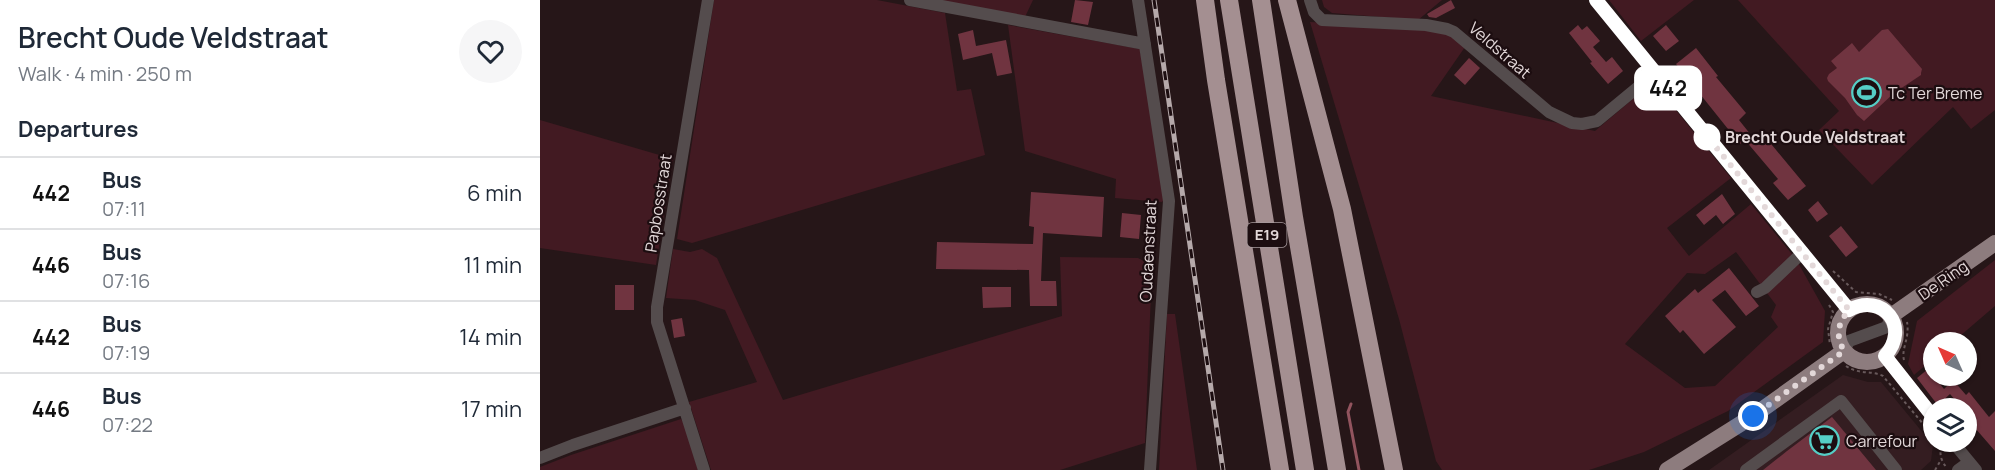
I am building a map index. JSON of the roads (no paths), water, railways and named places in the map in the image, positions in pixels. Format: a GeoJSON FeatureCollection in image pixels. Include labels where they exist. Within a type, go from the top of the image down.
{"type":"FeatureCollection","features":[{"type":"Feature","properties":{"kind":"highway"},"geometry":{"type":"LineString","coordinates":[[1205,0],[1280,470]]}},
{"type":"Feature","properties":{"kind":"highway","name":"E19"},"geometry":{"type":"LineString","coordinates":[[1229,0],[1305,470]]}},
{"type":"Feature","properties":{"kind":"highway","name":"E19"},"geometry":{"type":"LineString","coordinates":[[1261,0],[1294,218],[1337,470]]}},
{"type":"Feature","properties":{"kind":"highway"},"geometry":{"type":"LineString","coordinates":[[1287,0],[1342,209],[1394,470]]}},
{"type":"Feature","properties":{"kind":"main road","name":"De Ring"},"geometry":{"type":"LineString","coordinates":[[1891,316],[1995,243]]}},
{"type":"Feature","properties":{"kind":"main road"},"geometry":{"type":"LineString","coordinates":[[1865,305],[1874,306],[1891,316],[1896,332],[1895,340],[1885,356],[1869,362],[1860,361],[1851,358],[1844,351],[1838,335],[1839,326],[1849,310],[1865,305]]}},
{"type":"Feature","properties":{"kind":"main road"},"geometry":{"type":"LineString","coordinates":[[1667,470],[1745,421],[1844,351]]}},
{"type":"Feature","properties":{"kind":"street","name":"Papbosstraat"},"geometry":{"type":"LineString","coordinates":[[704,470],[657,322],[657,307],[708,0]]}},
{"type":"Feature","properties":{"kind":"street"},"geometry":{"type":"LineString","coordinates":[[910,0],[1145,45]]}},
{"type":"Feature","properties":{"kind":"street","name":"Oudaenstraat"},"geometry":{"type":"LineString","coordinates":[[1138,0],[1169,201],[1150,470]]}},
{"type":"Feature","properties":{"kind":"street","name":"Veldstraat"},"geometry":{"type":"LineString","coordinates":[[1310,0],[1314,12],[1322,20],[1426,25],[1454,32],[1549,112],[1572,123],[1597,121],[1655,73]]}},
{"type":"Feature","properties":{"kind":"street"},"geometry":{"type":"LineString","coordinates":[[1596,0],[1849,310]]}},
{"type":"Feature","properties":{"kind":"street"},"geometry":{"type":"LineString","coordinates":[[1757,292],[1765,288],[1803,252]]}},
{"type":"Feature","properties":{"kind":"street"},"geometry":{"type":"LineString","coordinates":[[1844,351],[1849,341],[1887,327],[1891,316]]}},
{"type":"Feature","properties":{"kind":"street"},"geometry":{"type":"LineString","coordinates":[[1885,356],[1923,404]]}},
{"type":"Feature","properties":{"kind":"street"},"geometry":{"type":"LineString","coordinates":[[1754,468],[1840,401],[1896,470]]}},
{"type":"Feature","properties":{"kind":"street"},"geometry":{"type":"LineString","coordinates":[[540,458],[685,408]]}},
{"type":"Feature","properties":{"kind":"street"},"geometry":{"type":"LineString","coordinates":[[1958,470],[1972,466],[1961,452]]}},
{"type":"Feature","properties":{"kind":"waterway"},"geometry":{"type":"LineString","coordinates":[[1351,404],[1348,412],[1359,470]]}},
{"type":"Feature","properties":{"kind":"railway"},"geometry":{"type":"LineString","coordinates":[[1154,0],[1223,470]]}},
{"type":"Feature","properties":{"kind":"place","name":"Tc Ter Breme"},"geometry":{"type":"Point","coordinates":[1867,93]}},
{"type":"Feature","properties":{"kind":"place","name":"Brecht Oude Veldstraat"},"geometry":{"type":"Point","coordinates":[1707,137]}},
{"type":"Feature","properties":{"kind":"place","name":"Carrefour"},"geometry":{"type":"Point","coordinates":[1825,441]}}]}
